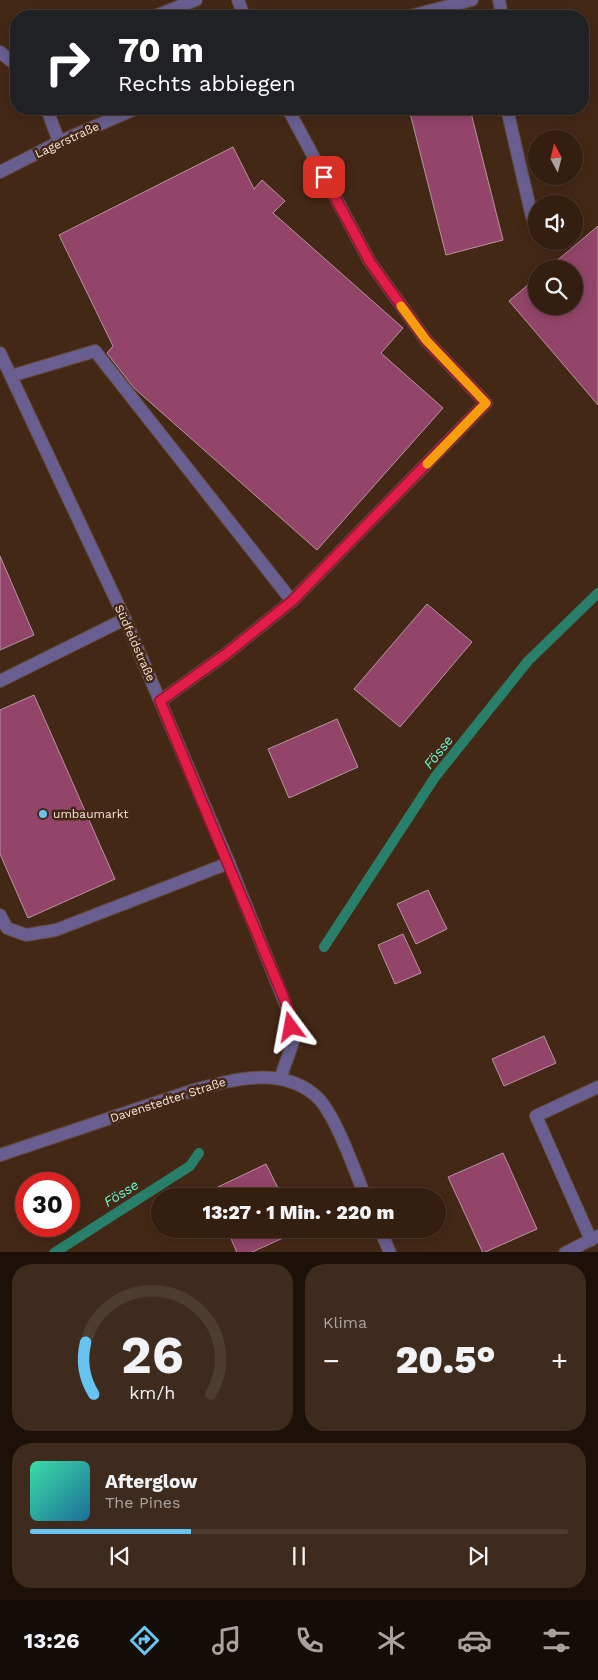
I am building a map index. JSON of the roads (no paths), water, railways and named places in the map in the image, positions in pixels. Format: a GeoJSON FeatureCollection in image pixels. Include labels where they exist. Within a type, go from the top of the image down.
{"type":"FeatureCollection","features":[{"type":"Feature","properties":{"kind":"street"},"geometry":{"type":"LineString","coordinates":[[170,10],[196,0]]}},
{"type":"Feature","properties":{"kind":"street"},"geometry":{"type":"LineString","coordinates":[[428,10],[450,3],[472,0]]}},
{"type":"Feature","properties":{"kind":"street"},"geometry":{"type":"LineString","coordinates":[[0,52],[10,60]]}},
{"type":"Feature","properties":{"kind":"street"},"geometry":{"type":"LineString","coordinates":[[49,115],[59,142]]}},
{"type":"Feature","properties":{"kind":"street","name":"Lagerstraße"},"geometry":{"type":"LineString","coordinates":[[0,172],[59,142],[121,115]]}},
{"type":"Feature","properties":{"kind":"street"},"geometry":{"type":"LineString","coordinates":[[160,701],[226,654],[292,601],[486,403],[426,340],[370,262],[291,115]]}},
{"type":"Feature","properties":{"kind":"street"},"geometry":{"type":"LineString","coordinates":[[508,115],[528,200]]}},
{"type":"Feature","properties":{"kind":"street"},"geometry":{"type":"LineString","coordinates":[[11,376],[95,351],[292,601]]}},
{"type":"Feature","properties":{"kind":"street","name":"Südfeldstraße"},"geometry":{"type":"LineString","coordinates":[[0,353],[125,619],[229,863],[290,1013],[293,1042],[280,1079]]}},
{"type":"Feature","properties":{"kind":"street"},"geometry":{"type":"LineString","coordinates":[[0,681],[125,619]]}},
{"type":"Feature","properties":{"kind":"street"},"geometry":{"type":"LineString","coordinates":[[0,915],[6,928],[26,935],[56,930],[229,863]]}},
{"type":"Feature","properties":{"kind":"street","name":"Davenstedter Straße"},"geometry":{"type":"LineString","coordinates":[[0,1155],[224,1081],[251,1077],[280,1079],[301,1087],[319,1099],[333,1122],[362,1188]]}},
{"type":"Feature","properties":{"kind":"street"},"geometry":{"type":"LineString","coordinates":[[565,1252],[595,1238],[536,1116],[598,1087]]}},
{"type":"Feature","properties":{"kind":"street"},"geometry":{"type":"LineString","coordinates":[[384,1238],[390,1252]]}},
{"type":"Feature","properties":{"kind":"waterway","name":"Fösse"},"geometry":{"type":"LineString","coordinates":[[324,947],[435,777],[528,661],[598,593]]}},
{"type":"Feature","properties":{"kind":"waterway","name":"Fösse"},"geometry":{"type":"LineString","coordinates":[[56,1252],[190,1166],[199,1153]]}},
{"type":"Feature","properties":{"kind":"place","name":"umbaumarkt"},"geometry":{"type":"Point","coordinates":[43,814]}}]}
